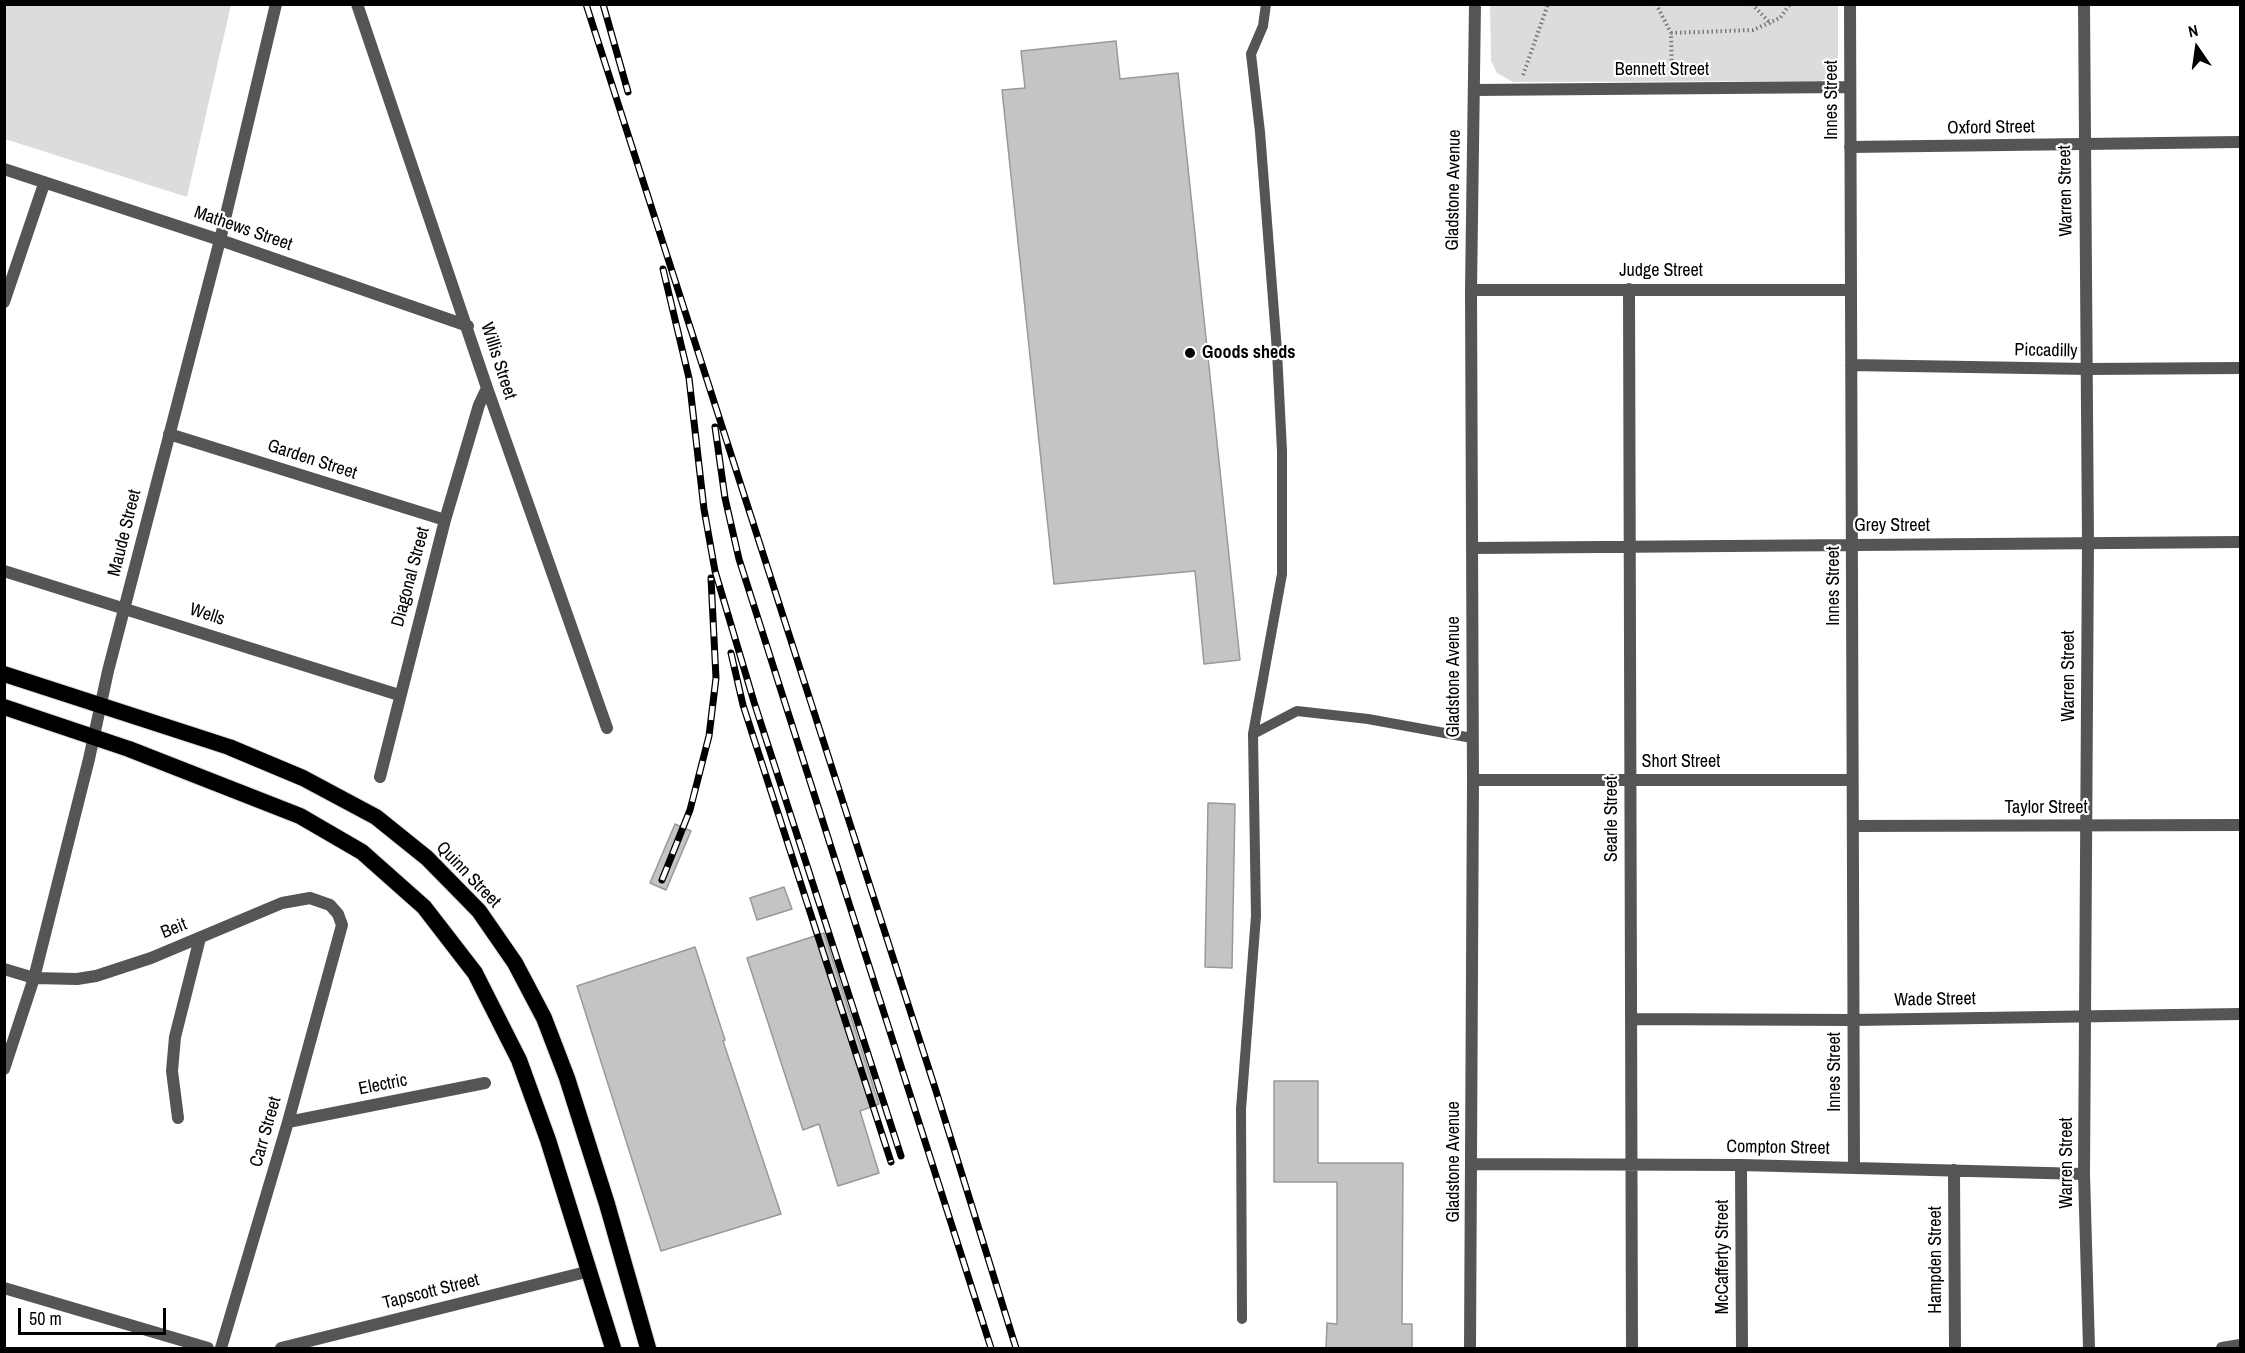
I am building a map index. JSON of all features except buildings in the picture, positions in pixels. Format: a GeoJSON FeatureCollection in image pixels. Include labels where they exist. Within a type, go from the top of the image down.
{"type":"FeatureCollection","features":[{"type":"Feature","properties":{"kind":"highway","name":"Quinn Street"},"geometry":{"type":"LineString","coordinates":[[4,674],[229,747],[303,778],[376,817],[428,858],[479,911],[515,963],[544,1018],[567,1078],[608,1204],[648,1348]]}},
{"type":"Feature","properties":{"kind":"highway"},"geometry":{"type":"LineString","coordinates":[[4,707],[94,736],[216,781],[300,816],[362,852],[424,907],[475,973],[519,1060],[590,1271],[613,1348]]}},
{"type":"Feature","properties":{"kind":"street","name":"Maude Street"},"geometry":{"type":"LineString","coordinates":[[4,1069],[34,978],[124,608],[220,240],[276,4]]}},
{"type":"Feature","properties":{"kind":"street","name":"Willis Street"},"geometry":{"type":"LineString","coordinates":[[357,4],[468,326],[487,388],[607,728]]}},
{"type":"Feature","properties":{"kind":"street","name":"Gladstone Avenue"},"geometry":{"type":"LineString","coordinates":[[1470,1348],[1473,780],[1471,290],[1475,4]]}},
{"type":"Feature","properties":{"kind":"street","name":"Innes Street"},"geometry":{"type":"LineString","coordinates":[[1850,4],[1854,1168]]}},
{"type":"Feature","properties":{"kind":"street","name":"Warren Street"},"geometry":{"type":"LineString","coordinates":[[2084,4],[2083,144],[2088,369],[2084,1174],[2090,1348]]}},
{"type":"Feature","properties":{"kind":"street","name":"Bennett Street"},"geometry":{"type":"LineString","coordinates":[[1474,90],[1850,87]]}},
{"type":"Feature","properties":{"kind":"street","name":"Oxford Street"},"geometry":{"type":"LineString","coordinates":[[1850,147],[2241,142]]}},
{"type":"Feature","properties":{"kind":"street","name":"Mathews Street"},"geometry":{"type":"LineString","coordinates":[[4,169],[220,240],[468,326]]}},
{"type":"Feature","properties":{"kind":"street"},"geometry":{"type":"LineString","coordinates":[[4,302],[44,184]]}},
{"type":"Feature","properties":{"kind":"street","name":"Searle Street"},"geometry":{"type":"LineString","coordinates":[[1629,289],[1632,1348]]}},
{"type":"Feature","properties":{"kind":"street","name":"Judge Street"},"geometry":{"type":"LineString","coordinates":[[1471,290],[1851,290]]}},
{"type":"Feature","properties":{"kind":"street","name":"Piccadilly"},"geometry":{"type":"LineString","coordinates":[[1851,365],[2088,369],[2241,368]]}},
{"type":"Feature","properties":{"kind":"street","name":"Diagonal Street"},"geometry":{"type":"LineString","coordinates":[[380,777],[399,694],[445,520],[479,405],[487,388]]}},
{"type":"Feature","properties":{"kind":"street","name":"Garden Street"},"geometry":{"type":"LineString","coordinates":[[169,434],[445,520]]}},
{"type":"Feature","properties":{"kind":"street","name":"Grey Street"},"geometry":{"type":"LineString","coordinates":[[1472,548],[2241,542]]}},
{"type":"Feature","properties":{"kind":"street","name":"Wells"},"geometry":{"type":"LineString","coordinates":[[4,571],[399,694]]}},
{"type":"Feature","properties":{"kind":"street","name":"Short Street"},"geometry":{"type":"LineString","coordinates":[[1473,780],[1852,780]]}},
{"type":"Feature","properties":{"kind":"street","name":"Taylor Street"},"geometry":{"type":"LineString","coordinates":[[1853,826],[2241,825]]}},
{"type":"Feature","properties":{"kind":"street","name":"Beit"},"geometry":{"type":"LineString","coordinates":[[4,969],[34,978],[77,979],[96,976],[151,958],[295,899],[310,898],[330,905],[342,925]]}},
{"type":"Feature","properties":{"kind":"street","name":"Carr Street"},"geometry":{"type":"LineString","coordinates":[[221,1348],[288,1122],[342,925]]}},
{"type":"Feature","properties":{"kind":"street"},"geometry":{"type":"LineString","coordinates":[[178,1118],[172,1071],[175,1036],[200,938]]}},
{"type":"Feature","properties":{"kind":"street","name":"Wade Street"},"geometry":{"type":"LineString","coordinates":[[1631,1019],[1853,1020],[2241,1014]]}},
{"type":"Feature","properties":{"kind":"street","name":"Electric"},"geometry":{"type":"LineString","coordinates":[[288,1122],[484,1083]]}},
{"type":"Feature","properties":{"kind":"street","name":"Compton Street"},"geometry":{"type":"LineString","coordinates":[[1472,1164],[1741,1165],[2084,1174]]}},
{"type":"Feature","properties":{"kind":"street","name":"McCafferty Street"},"geometry":{"type":"LineString","coordinates":[[1741,1165],[1742,1348]]}},
{"type":"Feature","properties":{"kind":"street","name":"Hampden Street"},"geometry":{"type":"LineString","coordinates":[[1954,1170],[1955,1348]]}},
{"type":"Feature","properties":{"kind":"street","name":"Tapscott Street"},"geometry":{"type":"LineString","coordinates":[[281,1348],[590,1271]]}},
{"type":"Feature","properties":{"kind":"street"},"geometry":{"type":"LineString","coordinates":[[4,1288],[207,1348]]}},
{"type":"Feature","properties":{"kind":"street"},"geometry":{"type":"LineString","coordinates":[[2222,1348],[2241,1345]]}},
{"type":"Feature","properties":{"kind":"lane"},"geometry":{"type":"LineString","coordinates":[[1242,1319],[1242,1109],[1256,916],[1253,734],[1282,574],[1282,451],[1277,351],[1260,132],[1251,54],[1263,26],[1266,4]]}},
{"type":"Feature","properties":{"kind":"lane"},"geometry":{"type":"LineString","coordinates":[[1253,734],[1296,711],[1368,719],[1472,738]]}},
{"type":"Feature","properties":{"kind":"path"},"geometry":{"type":"LineString","coordinates":[[1518,90],[1548,4]]}},
{"type":"Feature","properties":{"kind":"path"},"geometry":{"type":"LineString","coordinates":[[1656,4],[1671,33],[1672,88]]}},
{"type":"Feature","properties":{"kind":"path"},"geometry":{"type":"LineString","coordinates":[[1752,4],[1771,24]]}},
{"type":"Feature","properties":{"kind":"path"},"geometry":{"type":"LineString","coordinates":[[1671,33],[1753,30],[1771,24],[1780,18],[1790,4]]}},
{"type":"Feature","properties":{"kind":"shaded area"},"geometry":{"type":"Polygon","coordinates":[[[5,4],[231,5],[187,197],[5,139],[5,4]]]}},
{"type":"Feature","properties":{"kind":"shaded area"},"geometry":{"type":"Polygon","coordinates":[[[1490,5],[1838,5],[1838,65],[1830,77],[1820,81],[1513,82],[1497,73],[1491,61],[1490,5]]]}},
{"type":"Feature","properties":{"kind":"railway"},"geometry":{"type":"LineString","coordinates":[[586,4],[936,1091],[1016,1348]]}},
{"type":"Feature","properties":{"kind":"railway"},"geometry":{"type":"LineString","coordinates":[[603,4],[628,92]]}},
{"type":"Feature","properties":{"kind":"railway"},"geometry":{"type":"LineString","coordinates":[[663,269],[689,378],[704,509],[715,571],[754,702],[901,1156]]}},
{"type":"Feature","properties":{"kind":"railway"},"geometry":{"type":"LineString","coordinates":[[715,427],[725,498],[739,559],[991,1348]]}},
{"type":"Feature","properties":{"kind":"railway"},"geometry":{"type":"LineString","coordinates":[[662,880],[690,810],[709,736],[716,678],[711,578]]}},
{"type":"Feature","properties":{"kind":"railway"},"geometry":{"type":"LineString","coordinates":[[731,653],[743,705],[891,1162]]}},
{"type":"Feature","properties":{"kind":"place","name":"Goods sheds"},"geometry":{"type":"Point","coordinates":[1190,353]}}]}
